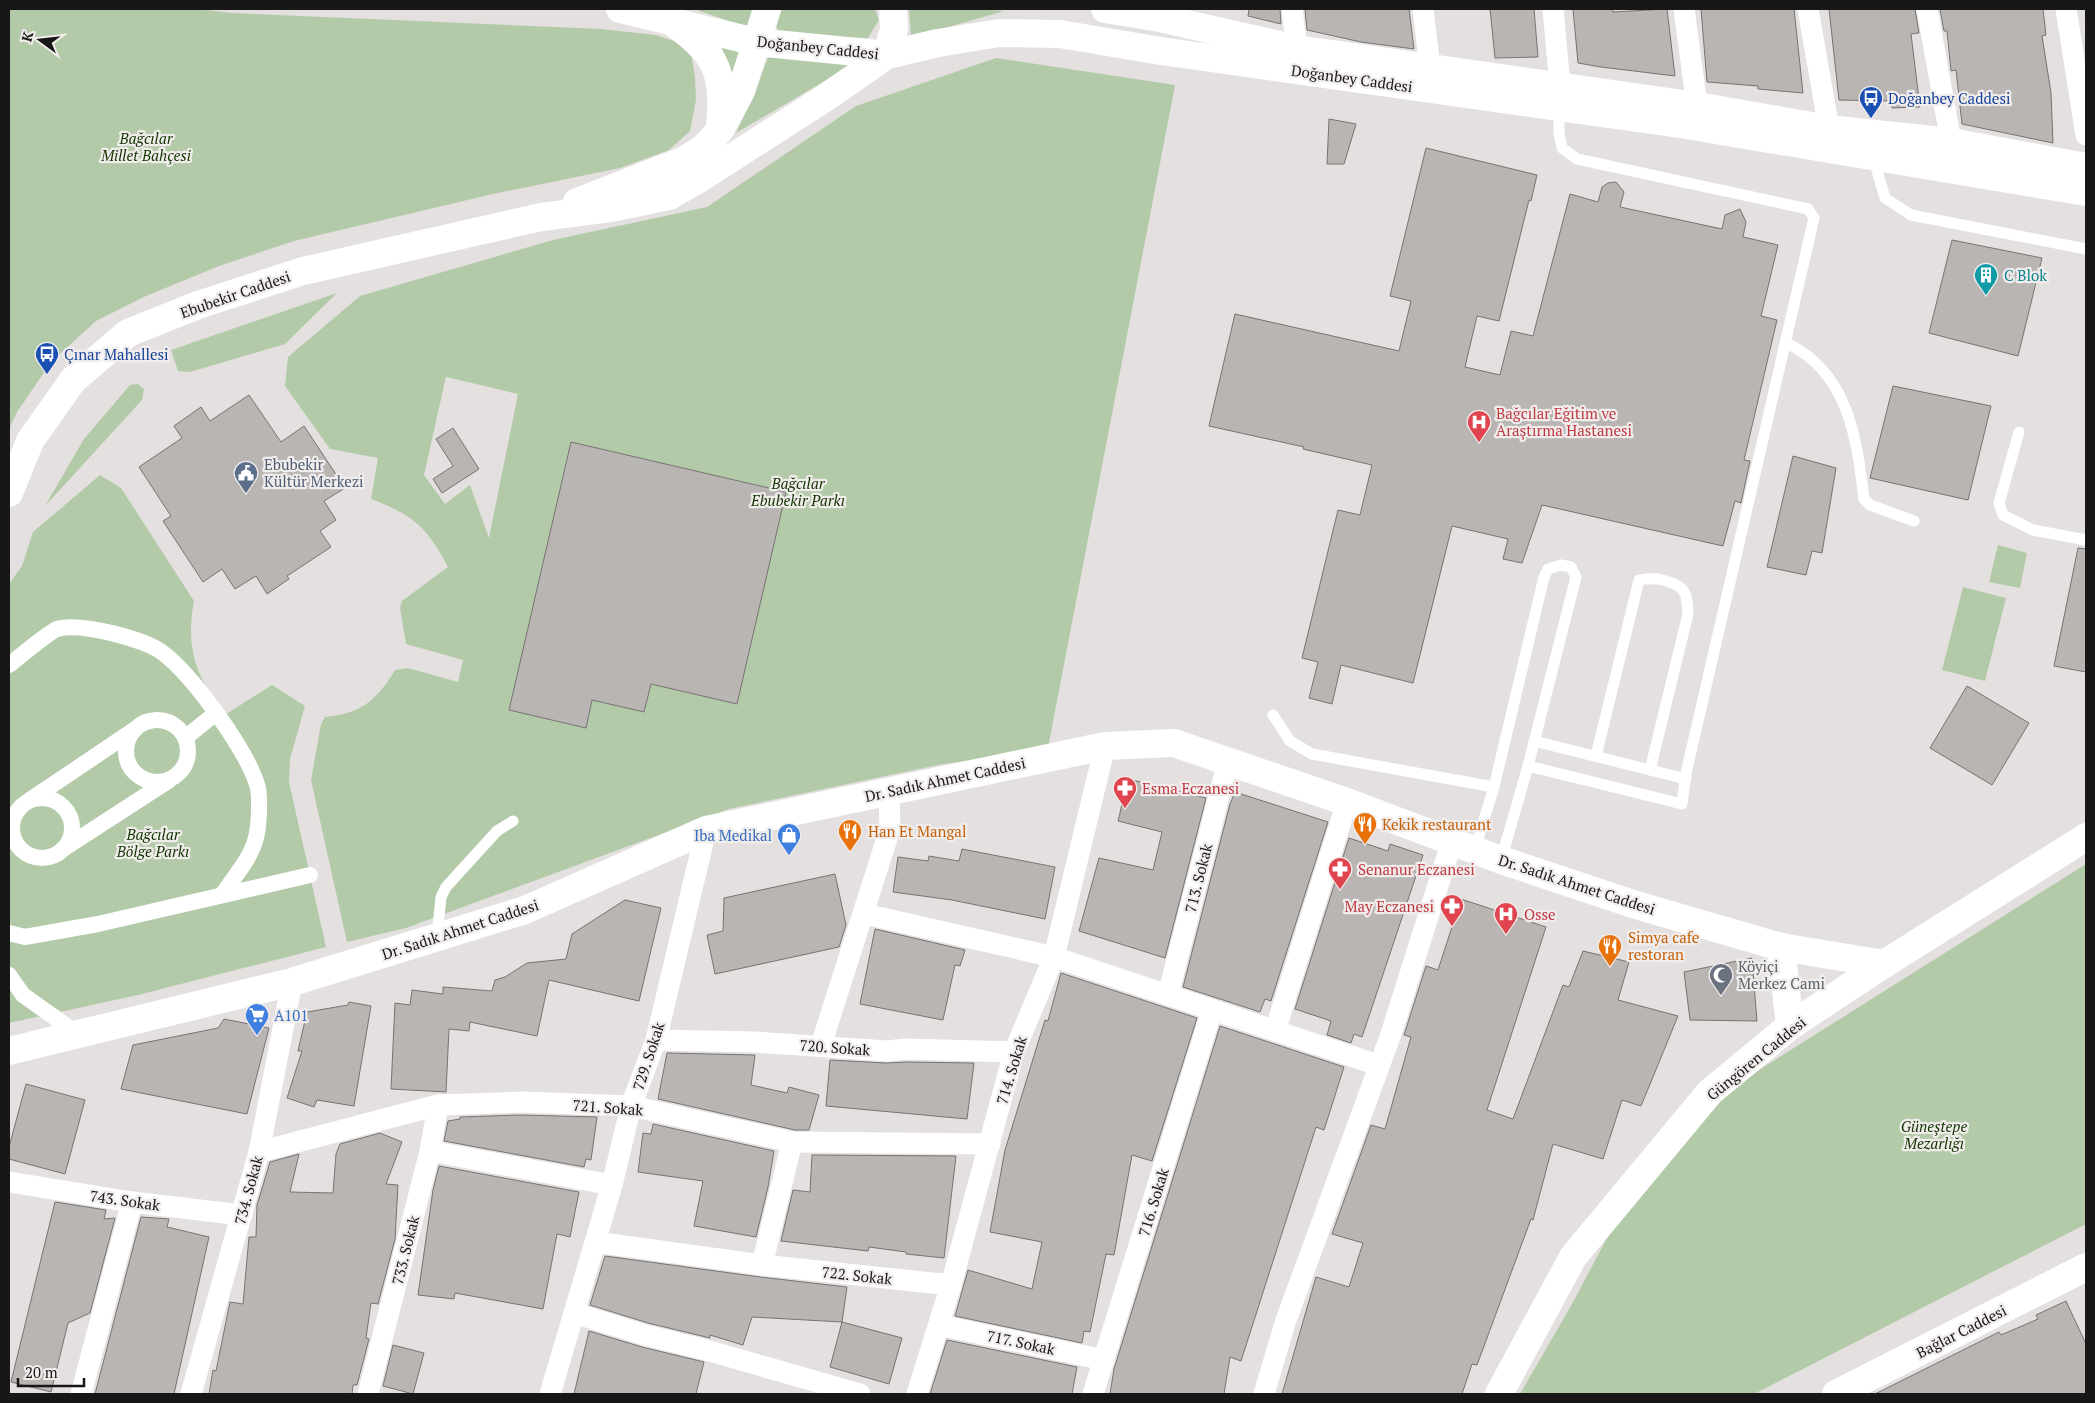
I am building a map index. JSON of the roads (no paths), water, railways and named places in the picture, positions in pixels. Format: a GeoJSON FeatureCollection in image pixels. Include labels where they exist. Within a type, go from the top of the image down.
{"type":"FeatureCollection","features":[{"type":"Feature","properties":{"kind":"main road","name":"Doğanbey Caddesi"},"geometry":{"type":"LineString","coordinates":[[620,9],[756,42],[887,55],[938,42],[999,32],[1060,34],[1161,51],[1560,96],[1697,106],[1829,129],[1951,142],[2086,167]]}},
{"type":"Feature","properties":{"kind":"main road"},"geometry":{"type":"LineString","coordinates":[[541,217],[685,160],[705,147],[720,130],[741,91],[767,9]]}},
{"type":"Feature","properties":{"kind":"main road"},"geometry":{"type":"LineString","coordinates":[[541,217],[611,208],[669,196],[702,177],[825,98],[887,55],[894,29],[893,9]]}},
{"type":"Feature","properties":{"kind":"main road","name":"Doğanbey Caddesi"},"geometry":{"type":"LineString","coordinates":[[1105,9],[1159,13],[1297,49],[1430,69],[1873,156],[2086,192]]}},
{"type":"Feature","properties":{"kind":"main road"},"geometry":{"type":"LineString","coordinates":[[667,19],[695,39],[711,56],[720,80],[722,103],[720,130]]}},
{"type":"Feature","properties":{"kind":"main road","name":"Ebubekir Caddesi"},"geometry":{"type":"LineString","coordinates":[[9,493],[30,441],[72,380],[128,333],[198,305],[303,271],[541,217]]}},
{"type":"Feature","properties":{"kind":"main road","name":"Dr. Sadık Ahmet Caddesi"},"geometry":{"type":"LineString","coordinates":[[9,1051],[292,982],[525,910],[706,830],[1106,746],[1174,743],[1347,802],[1501,860],[1636,905],[1781,947],[1884,964]]}},
{"type":"Feature","properties":{"kind":"main road","name":"Güngören Caddesi"},"geometry":{"type":"LineString","coordinates":[[1498,1394],[1573,1257],[1710,1092],[1790,1026],[1884,964],[2086,837]]}},
{"type":"Feature","properties":{"kind":"main road"},"geometry":{"type":"LineString","coordinates":[[1781,947],[1790,1026]]}},
{"type":"Feature","properties":{"kind":"main road","name":"Bağlar Caddesi"},"geometry":{"type":"LineString","coordinates":[[1836,1394],[2086,1267]]}},
{"type":"Feature","properties":{"kind":"street"},"geometry":{"type":"LineString","coordinates":[[1292,9],[1297,49]]}},
{"type":"Feature","properties":{"kind":"street"},"geometry":{"type":"LineString","coordinates":[[1423,9],[1430,69]]}},
{"type":"Feature","properties":{"kind":"street"},"geometry":{"type":"LineString","coordinates":[[1553,9],[1560,96]]}},
{"type":"Feature","properties":{"kind":"street"},"geometry":{"type":"LineString","coordinates":[[1684,9],[1697,106]]}},
{"type":"Feature","properties":{"kind":"street"},"geometry":{"type":"LineString","coordinates":[[1808,9],[1829,129]]}},
{"type":"Feature","properties":{"kind":"street"},"geometry":{"type":"LineString","coordinates":[[1927,9],[1951,142]]}},
{"type":"Feature","properties":{"kind":"street"},"geometry":{"type":"LineString","coordinates":[[2066,9],[2086,135]]}},
{"type":"Feature","properties":{"kind":"street"},"geometry":{"type":"LineString","coordinates":[[9,665],[57,629],[92,628],[114,632],[162,652],[188,677],[216,714],[251,770],[258,790],[257,833],[251,855],[222,895]]}},
{"type":"Feature","properties":{"kind":"street"},"geometry":{"type":"LineString","coordinates":[[185,738],[216,714]]}},
{"type":"Feature","properties":{"kind":"street"},"geometry":{"type":"LineString","coordinates":[[143,723],[129,738],[126,748],[131,768],[138,776],[153,782],[168,781],[177,775],[184,768],[188,758],[185,738],[180,730],[172,723],[162,720],[143,723],[26,803],[14,818],[13,847],[33,856],[43,858],[53,856],[61,851],[177,775]]}},
{"type":"Feature","properties":{"kind":"street","name":"714. Sokak"},"geometry":{"type":"LineString","coordinates":[[918,1394],[951,1285],[1014,1052],[1054,957],[1106,746]]}},
{"type":"Feature","properties":{"kind":"street","name":"713. Sokak"},"geometry":{"type":"LineString","coordinates":[[1168,995],[1228,761]]}},
{"type":"Feature","properties":{"kind":"street"},"geometry":{"type":"LineString","coordinates":[[821,1045],[890,829],[889,791]]}},
{"type":"Feature","properties":{"kind":"street"},"geometry":{"type":"LineString","coordinates":[[26,803],[35,799],[45,798],[55,801],[69,814],[72,824],[71,834],[68,843],[61,851]]}},
{"type":"Feature","properties":{"kind":"street"},"geometry":{"type":"LineString","coordinates":[[1275,1031],[1347,802]]}},
{"type":"Feature","properties":{"kind":"street","name":"729. Sokak"},"geometry":{"type":"LineString","coordinates":[[550,1394],[612,1185],[631,1106],[656,1040],[706,830]]}},
{"type":"Feature","properties":{"kind":"street"},"geometry":{"type":"LineString","coordinates":[[1264,1394],[1285,1322],[1378,1065],[1464,845]]}},
{"type":"Feature","properties":{"kind":"street"},"geometry":{"type":"LineString","coordinates":[[9,933],[25,937],[98,924],[310,875]]}},
{"type":"Feature","properties":{"kind":"street"},"geometry":{"type":"LineString","coordinates":[[869,915],[1054,957],[1378,1065]]}},
{"type":"Feature","properties":{"kind":"street"},"geometry":{"type":"LineString","coordinates":[[9,975],[23,995],[78,1034]]}},
{"type":"Feature","properties":{"kind":"street","name":"734. Sokak"},"geometry":{"type":"LineString","coordinates":[[191,1394],[259,1152],[292,982]]}},
{"type":"Feature","properties":{"kind":"street","name":"716. Sokak"},"geometry":{"type":"LineString","coordinates":[[1093,1394],[1212,1010]]}},
{"type":"Feature","properties":{"kind":"street","name":"720. Sokak"},"geometry":{"type":"LineString","coordinates":[[656,1040],[821,1045],[887,1051],[906,1049],[1014,1052]]}},
{"type":"Feature","properties":{"kind":"street","name":"721. Sokak"},"geometry":{"type":"LineString","coordinates":[[259,1152],[438,1105],[522,1102],[631,1106],[792,1142],[990,1144]]}},
{"type":"Feature","properties":{"kind":"street","name":"733. Sokak"},"geometry":{"type":"LineString","coordinates":[[368,1394],[430,1151],[438,1105]]}},
{"type":"Feature","properties":{"kind":"street"},"geometry":{"type":"LineString","coordinates":[[762,1265],[792,1142]]}},
{"type":"Feature","properties":{"kind":"street"},"geometry":{"type":"LineString","coordinates":[[430,1151],[612,1185]]}},
{"type":"Feature","properties":{"kind":"street","name":"743. Sokak"},"geometry":{"type":"LineString","coordinates":[[9,1182],[132,1202],[242,1215]]}},
{"type":"Feature","properties":{"kind":"street"},"geometry":{"type":"LineString","coordinates":[[82,1394],[132,1202]]}},
{"type":"Feature","properties":{"kind":"street","name":"722. Sokak"},"geometry":{"type":"LineString","coordinates":[[595,1242],[762,1265],[951,1285]]}},
{"type":"Feature","properties":{"kind":"street"},"geometry":{"type":"LineString","coordinates":[[574,1313],[645,1335],[706,1350],[860,1394]]}},
{"type":"Feature","properties":{"kind":"street","name":"717. Sokak"},"geometry":{"type":"LineString","coordinates":[[939,1325],[1104,1360]]}},
{"type":"Feature","properties":{"kind":"lane"},"geometry":{"type":"LineString","coordinates":[[1528,766],[1682,804],[1686,779],[1814,218],[1808,209],[1577,159],[1562,148],[1559,133],[1560,96]]}},
{"type":"Feature","properties":{"kind":"lane"},"geometry":{"type":"LineString","coordinates":[[1873,156],[1885,198],[1911,216],[2086,249]]}},
{"type":"Feature","properties":{"kind":"lane"},"geometry":{"type":"LineString","coordinates":[[1786,343],[1801,350],[1823,368],[1844,402],[1860,465],[1864,499],[1870,505],[1914,521]]}},
{"type":"Feature","properties":{"kind":"lane"},"geometry":{"type":"LineString","coordinates":[[2019,432],[1999,503],[2003,514],[2033,530],[2086,540]]}},
{"type":"Feature","properties":{"kind":"lane"},"geometry":{"type":"LineString","coordinates":[[1464,845],[1494,787],[1544,577],[1548,569],[1561,565],[1571,567],[1576,576],[1528,766],[1501,860]]}},
{"type":"Feature","properties":{"kind":"lane"},"geometry":{"type":"LineString","coordinates":[[1596,756],[1639,580],[1652,577],[1678,584],[1687,596],[1688,614],[1650,770]]}},
{"type":"Feature","properties":{"kind":"lane"},"geometry":{"type":"LineString","coordinates":[[1273,715],[1290,741],[1312,754],[1494,787]]}},
{"type":"Feature","properties":{"kind":"lane"},"geometry":{"type":"LineString","coordinates":[[1534,741],[1686,779]]}},
{"type":"Feature","properties":{"kind":"lane"},"geometry":{"type":"LineString","coordinates":[[436,938],[441,897],[446,887],[497,831],[513,821]]}},
{"type":"Feature","properties":{"kind":"place","name":"Doğanbey Caddesi"},"geometry":{"type":"Point","coordinates":[1871,119]}},
{"type":"Feature","properties":{"kind":"place","name":"C Blok"},"geometry":{"type":"Point","coordinates":[1986,296]}},
{"type":"Feature","properties":{"kind":"place","name":"Çınar Mahallesi"},"geometry":{"type":"Point","coordinates":[47,375]}},
{"type":"Feature","properties":{"kind":"place","name":"Bağcılar Eğitim ve Araştırma Hastanesi"},"geometry":{"type":"Point","coordinates":[1479,443]}},
{"type":"Feature","properties":{"kind":"place","name":"Ebubekir Kültür Merkezi"},"geometry":{"type":"Point","coordinates":[246,494]}},
{"type":"Feature","properties":{"kind":"place","name":"Esma Eczanesi"},"geometry":{"type":"Point","coordinates":[1125,809]}},
{"type":"Feature","properties":{"kind":"place","name":"Kekik restaurant"},"geometry":{"type":"Point","coordinates":[1365,845]}},
{"type":"Feature","properties":{"kind":"place","name":"Han Et Mangal"},"geometry":{"type":"Point","coordinates":[850,852]}},
{"type":"Feature","properties":{"kind":"place","name":"Iba Medikal"},"geometry":{"type":"Point","coordinates":[789,856]}},
{"type":"Feature","properties":{"kind":"place","name":"Senanur Eczanesi"},"geometry":{"type":"Point","coordinates":[1340,890]}},
{"type":"Feature","properties":{"kind":"place","name":"May Eczanesi"},"geometry":{"type":"Point","coordinates":[1452,927]}},
{"type":"Feature","properties":{"kind":"place","name":"Osse"},"geometry":{"type":"Point","coordinates":[1506,935]}},
{"type":"Feature","properties":{"kind":"place","name":"Simya cafe restoran"},"geometry":{"type":"Point","coordinates":[1610,967]}},
{"type":"Feature","properties":{"kind":"place","name":"Köyiçi Merkez Cami"},"geometry":{"type":"Point","coordinates":[1721,996]}},
{"type":"Feature","properties":{"kind":"place","name":"A101"},"geometry":{"type":"Point","coordinates":[257,1036]}},
{"type":"Feature","properties":{"kind":"park label","name":"Bağcılar Millet Bahçesi"},"geometry":{"type":"Point","coordinates":[146,146]}},
{"type":"Feature","properties":{"kind":"park label","name":"Bağcılar Ebubekir Parkı"},"geometry":{"type":"Point","coordinates":[798,492]}},
{"type":"Feature","properties":{"kind":"park label","name":"Bağcılar Bölge Parkı"},"geometry":{"type":"Point","coordinates":[153,842]}},
{"type":"Feature","properties":{"kind":"park label","name":"Güneştepe Mezarlığı"},"geometry":{"type":"Point","coordinates":[1934,1134]}}]}
